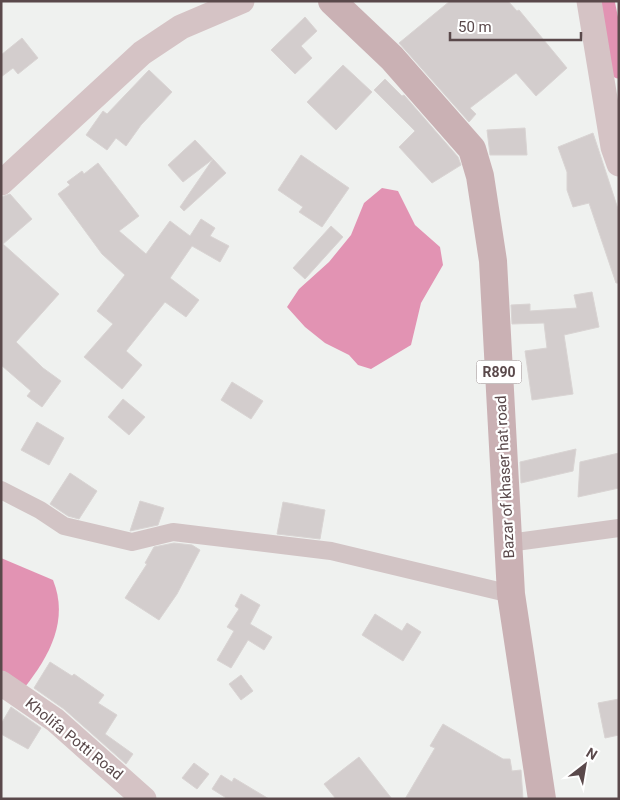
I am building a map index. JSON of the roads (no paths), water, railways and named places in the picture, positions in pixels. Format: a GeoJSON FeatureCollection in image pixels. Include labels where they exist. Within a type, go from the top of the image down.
{"type":"FeatureCollection","features":[{"type":"Feature","properties":{"kind":"main road","name":"Bazar of khaser hat road"},"geometry":{"type":"LineString","coordinates":[[332,1],[392,58],[472,149],[480,176],[493,261],[511,594],[542,799]]}},
{"type":"Feature","properties":{"kind":"street"},"geometry":{"type":"LineString","coordinates":[[1,183],[142,53],[182,27],[242,1]]}},
{"type":"Feature","properties":{"kind":"street"},"geometry":{"type":"LineString","coordinates":[[589,1],[614,147],[619,164]]}},
{"type":"Feature","properties":{"kind":"street"},"geometry":{"type":"LineString","coordinates":[[1,490],[40,510],[64,526],[132,542],[173,532],[332,552],[511,594]]}},
{"type":"Feature","properties":{"kind":"street"},"geometry":{"type":"LineString","coordinates":[[508,543],[619,528]]}},
{"type":"Feature","properties":{"kind":"street","name":"Kholifa Potti Road"},"geometry":{"type":"LineString","coordinates":[[1,683],[55,720],[144,799]]}},
{"type":"Feature","properties":{"kind":"waterway"},"geometry":{"type":"LineString","coordinates":[[605,1],[619,69]]}}]}
